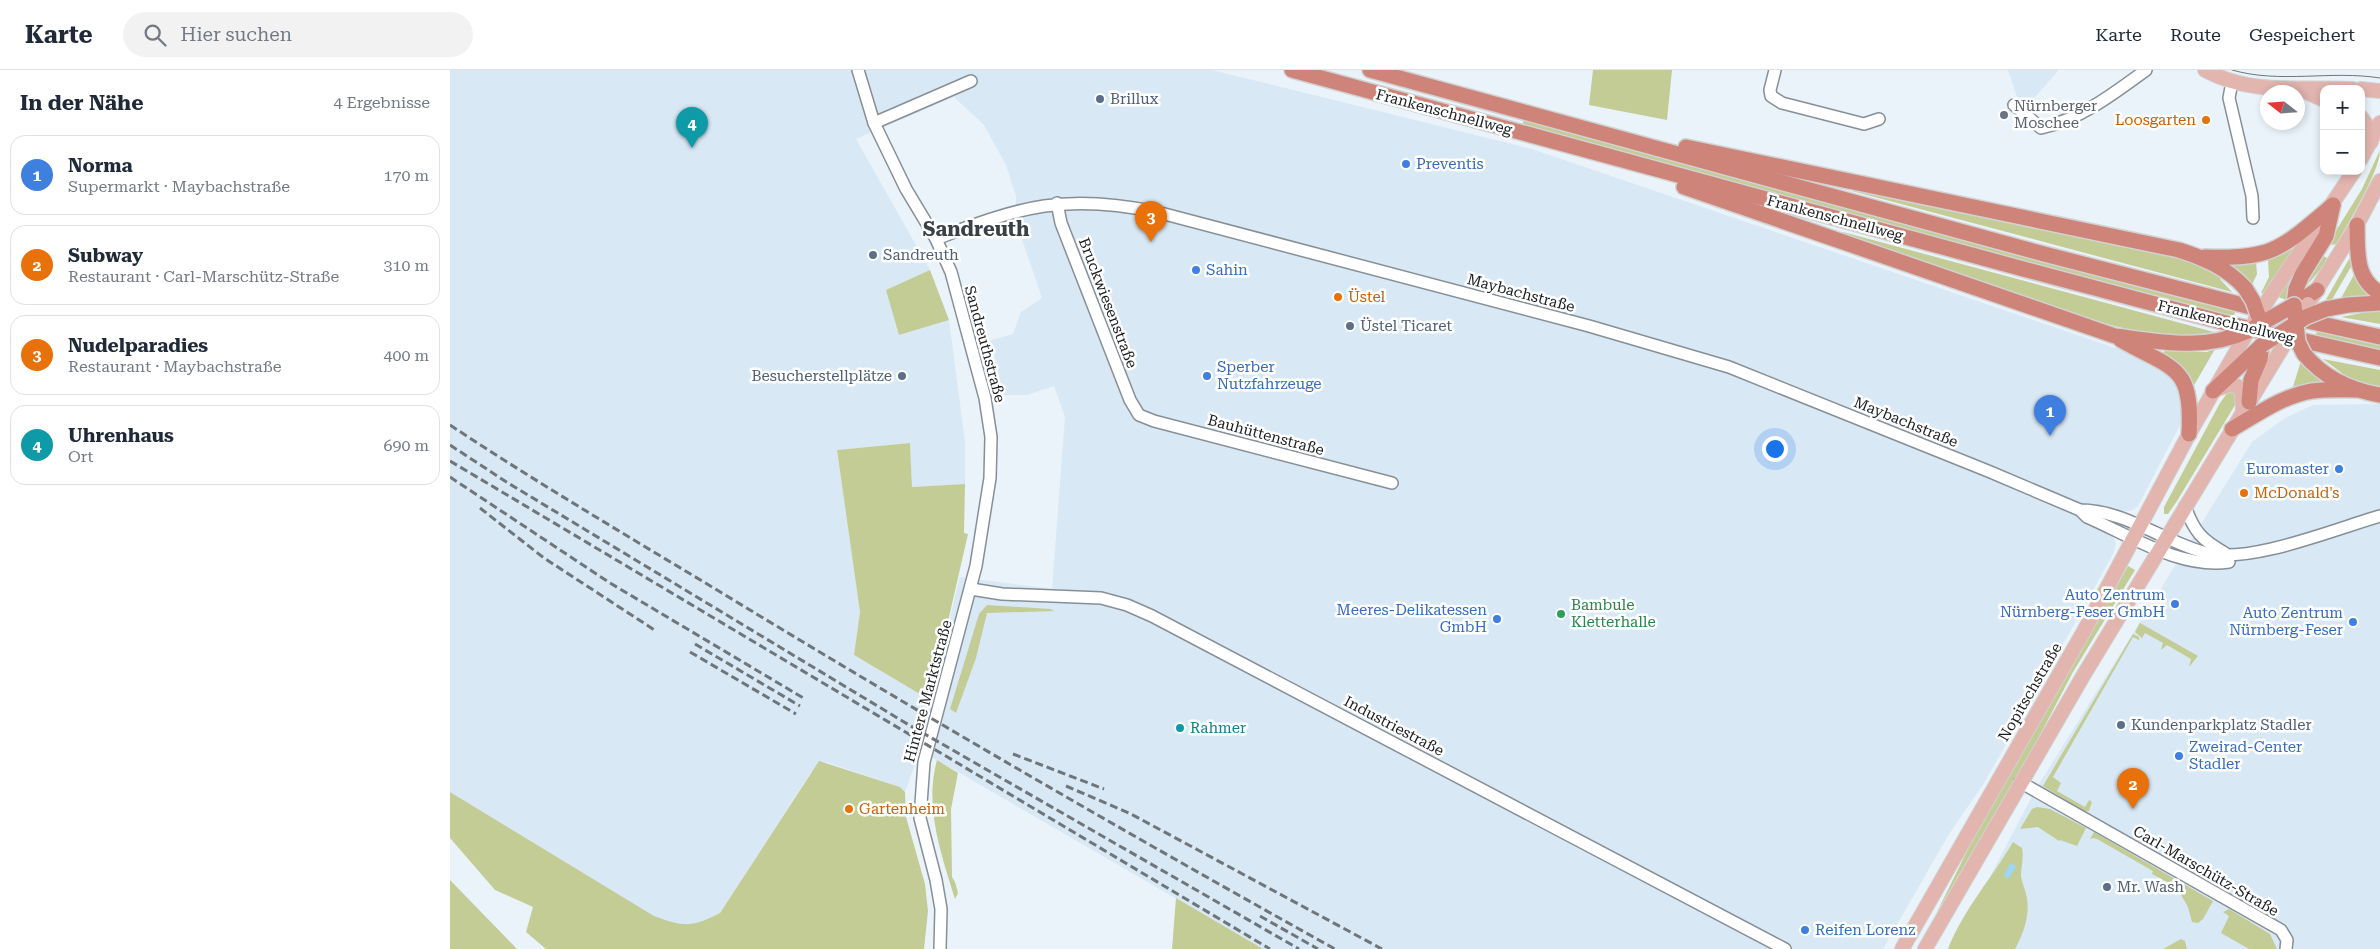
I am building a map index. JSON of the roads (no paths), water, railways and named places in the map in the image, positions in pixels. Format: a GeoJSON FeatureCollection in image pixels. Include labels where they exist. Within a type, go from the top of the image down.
{"type":"FeatureCollection","features":[{"type":"Feature","properties":{"kind":"highway","name":"Frankenschnellweg"},"geometry":{"type":"LineString","coordinates":[[1292,70],[1584,151],[2230,324],[2380,358]]}},
{"type":"Feature","properties":{"kind":"highway","name":"Frankenschnellweg"},"geometry":{"type":"LineString","coordinates":[[1370,70],[2068,260],[2236,304],[2380,338]]}},
{"type":"Feature","properties":{"kind":"highway"},"geometry":{"type":"LineString","coordinates":[[1580,128],[1824,175],[2162,246],[2198,256],[2225,270],[2245,288],[2253,301],[2246,331]]}},
{"type":"Feature","properties":{"kind":"highway"},"geometry":{"type":"LineString","coordinates":[[1584,151],[1648,176],[2115,336],[2164,363],[2179,375],[2187,385],[2190,399],[2189,434]]}},
{"type":"Feature","properties":{"kind":"highway"},"geometry":{"type":"LineString","coordinates":[[2198,256],[2248,257],[2272,251],[2294,239],[2333,205]]}},
{"type":"Feature","properties":{"kind":"highway"},"geometry":{"type":"LineString","coordinates":[[2333,205],[2326,236],[2302,275],[2296,324],[2300,347],[2309,359],[2336,381],[2359,390],[2380,395]]}},
{"type":"Feature","properties":{"kind":"highway"},"geometry":{"type":"LineString","coordinates":[[2357,225],[2360,270],[2365,281],[2380,293]]}},
{"type":"Feature","properties":{"kind":"highway"},"geometry":{"type":"LineString","coordinates":[[2115,336],[2184,344],[2246,331],[2299,303],[2317,290]]}},
{"type":"Feature","properties":{"kind":"highway"},"geometry":{"type":"LineString","coordinates":[[2213,391],[2261,347],[2306,317],[2326,309],[2380,302]]}},
{"type":"Feature","properties":{"kind":"highway"},"geometry":{"type":"LineString","coordinates":[[2246,331],[2261,347]]}},
{"type":"Feature","properties":{"kind":"highway"},"geometry":{"type":"LineString","coordinates":[[2246,407],[2261,347]]}},
{"type":"Feature","properties":{"kind":"highway"},"geometry":{"type":"LineString","coordinates":[[2232,429],[2276,403],[2299,394],[2320,390],[2359,390]]}},
{"type":"Feature","properties":{"kind":"main road"},"geometry":{"type":"LineString","coordinates":[[2205,70],[2232,82],[2260,88]]}},
{"type":"Feature","properties":{"kind":"main road"},"geometry":{"type":"LineString","coordinates":[[2305,88],[2320,88]]}},
{"type":"Feature","properties":{"kind":"main road"},"geometry":{"type":"LineString","coordinates":[[2365,89],[2380,91]]}},
{"type":"Feature","properties":{"kind":"main road"},"geometry":{"type":"LineString","coordinates":[[2305,91],[2320,98]]}},
{"type":"Feature","properties":{"kind":"main road"},"geometry":{"type":"LineString","coordinates":[[2365,122],[2369,128],[2371,142]]}},
{"type":"Feature","properties":{"kind":"main road"},"geometry":{"type":"LineString","coordinates":[[2365,152],[2380,124]]}},
{"type":"Feature","properties":{"kind":"main road"},"geometry":{"type":"LineString","coordinates":[[2333,205],[2352,175]]}},
{"type":"Feature","properties":{"kind":"main road"},"geometry":{"type":"LineString","coordinates":[[2317,290],[2357,225],[2380,181]]}},
{"type":"Feature","properties":{"kind":"main road","name":"Nopitschstraße"},"geometry":{"type":"LineString","coordinates":[[1902,949],[2084,631],[2246,331],[2333,205]]}},
{"type":"Feature","properties":{"kind":"main road"},"geometry":{"type":"LineString","coordinates":[[2326,236],[2325,248],[2332,252],[2340,251]]}},
{"type":"Feature","properties":{"kind":"main road"},"geometry":{"type":"LineString","coordinates":[[1925,949],[2020,782],[2296,324]]}},
{"type":"Feature","properties":{"kind":"main road"},"geometry":{"type":"LineString","coordinates":[[2213,391],[2229,385],[2237,386],[2242,392],[2246,407]]}},
{"type":"Feature","properties":{"kind":"main road"},"geometry":{"type":"LineString","coordinates":[[1928,904],[1933,917],[1943,918]]}},
{"type":"Feature","properties":{"kind":"street","name":"Sandreuthstraße"},"geometry":{"type":"LineString","coordinates":[[858,70],[874,124],[906,189],[936,239],[951,272],[985,398],[991,437],[990,478],[971,589]]}},
{"type":"Feature","properties":{"kind":"street"},"geometry":{"type":"LineString","coordinates":[[1775,70],[1770,90],[1772,96],[1782,103],[1864,124],[1879,119]]}},
{"type":"Feature","properties":{"kind":"street"},"geometry":{"type":"LineString","coordinates":[[2014,105],[2041,128],[2084,112],[2146,70]]}},
{"type":"Feature","properties":{"kind":"street"},"geometry":{"type":"LineString","coordinates":[[874,124],[971,81]]}},
{"type":"Feature","properties":{"kind":"street"},"geometry":{"type":"LineString","coordinates":[[2232,82],[2228,98],[2252,196],[2253,218]]}},
{"type":"Feature","properties":{"kind":"street","name":"Maybachstraße"},"geometry":{"type":"LineString","coordinates":[[936,239],[992,217],[1026,208],[1057,203],[1121,204],[1157,212],[1589,326],[1719,365],[1988,471],[2080,510],[2092,510],[2163,543],[2208,553],[2237,556]]}},
{"type":"Feature","properties":{"kind":"street","name":"Bruckwiesenstraße"},"geometry":{"type":"LineString","coordinates":[[1057,203],[1060,223],[1136,411]]}},
{"type":"Feature","properties":{"kind":"street","name":"Bauhüttenstraße"},"geometry":{"type":"LineString","coordinates":[[1136,411],[1154,421],[1392,483]]}},
{"type":"Feature","properties":{"kind":"street"},"geometry":{"type":"LineString","coordinates":[[2185,506],[2190,521],[2201,537],[2237,556],[2380,516]]}},
{"type":"Feature","properties":{"kind":"street","name":"Hintere Marktstraße"},"geometry":{"type":"LineString","coordinates":[[940,949],[941,909],[936,880],[922,827],[920,804],[924,762],[971,589]]}},
{"type":"Feature","properties":{"kind":"street","name":"Industriestraße"},"geometry":{"type":"LineString","coordinates":[[971,589],[1002,594],[1101,598],[1127,605],[1152,616],[1786,949]]}},
{"type":"Feature","properties":{"kind":"street","name":"Carl-Marschütz-Straße"},"geometry":{"type":"LineString","coordinates":[[2020,782],[2280,930],[2287,940],[2286,949]]}},
{"type":"Feature","properties":{"kind":"water"},"geometry":{"type":"Polygon","coordinates":[[[2010,864],[2016,867],[2008,879],[2004,875],[2010,864]]]}},
{"type":"Feature","properties":{"kind":"tram line"},"geometry":{"type":"LineString","coordinates":[[2232,70],[2268,76],[2343,75],[2380,78]]}},
{"type":"Feature","properties":{"kind":"railway"},"geometry":{"type":"LineString","coordinates":[[450,425],[585,510],[950,729],[1335,949]]}},
{"type":"Feature","properties":{"kind":"railway"},"geometry":{"type":"LineString","coordinates":[[450,445],[508,483],[909,725],[1299,949]]}},
{"type":"Feature","properties":{"kind":"railway"},"geometry":{"type":"LineString","coordinates":[[450,461],[1270,949]]}},
{"type":"Feature","properties":{"kind":"railway"},"geometry":{"type":"LineString","coordinates":[[450,477],[610,583],[805,699]]}},
{"type":"Feature","properties":{"kind":"railway"},"geometry":{"type":"LineString","coordinates":[[480,508],[544,558],[656,631]]}},
{"type":"Feature","properties":{"kind":"railway"},"geometry":{"type":"LineString","coordinates":[[695,644],[800,706]]}},
{"type":"Feature","properties":{"kind":"railway"},"geometry":{"type":"LineString","coordinates":[[690,652],[796,714]]}},
{"type":"Feature","properties":{"kind":"railway"},"geometry":{"type":"LineString","coordinates":[[1013,754],[1104,789]]}},
{"type":"Feature","properties":{"kind":"railway"},"geometry":{"type":"LineString","coordinates":[[1066,786],[1131,814],[1382,949]]}},
{"type":"Feature","properties":{"kind":"railway"},"geometry":{"type":"LineString","coordinates":[[1260,916],[1318,949]]}},
{"type":"Feature","properties":{"kind":"place","name":"Brillux"},"geometry":{"type":"Point","coordinates":[1100,99]}},
{"type":"Feature","properties":{"kind":"place","name":"Nürnberger Moschee"},"geometry":{"type":"Point","coordinates":[2004,115]}},
{"type":"Feature","properties":{"kind":"place","name":"Loosgarten"},"geometry":{"type":"Point","coordinates":[2206,120]}},
{"type":"Feature","properties":{"kind":"place","name":"Uhrenhaus"},"geometry":{"type":"Point","coordinates":[692,148]}},
{"type":"Feature","properties":{"kind":"place","name":"Preventis"},"geometry":{"type":"Point","coordinates":[1406,164]}},
{"type":"Feature","properties":{"kind":"place","name":"Nudelparadies"},"geometry":{"type":"Point","coordinates":[1151,242]}},
{"type":"Feature","properties":{"kind":"place","name":"Sandreuth"},"geometry":{"type":"Point","coordinates":[873,255]}},
{"type":"Feature","properties":{"kind":"place","name":"Sahin"},"geometry":{"type":"Point","coordinates":[1196,270]}},
{"type":"Feature","properties":{"kind":"place","name":"Üstel"},"geometry":{"type":"Point","coordinates":[1338,297]}},
{"type":"Feature","properties":{"kind":"place","name":"Üstel Ticaret"},"geometry":{"type":"Point","coordinates":[1350,326]}},
{"type":"Feature","properties":{"kind":"place","name":"Besucherstellplätze"},"geometry":{"type":"Point","coordinates":[902,376]}},
{"type":"Feature","properties":{"kind":"place","name":"Sperber Nutzfahrzeuge"},"geometry":{"type":"Point","coordinates":[1207,376]}},
{"type":"Feature","properties":{"kind":"place","name":"Norma"},"geometry":{"type":"Point","coordinates":[2050,436]}},
{"type":"Feature","properties":{"kind":"place","name":"Euromaster"},"geometry":{"type":"Point","coordinates":[2339,469]}},
{"type":"Feature","properties":{"kind":"place","name":"McDonald's"},"geometry":{"type":"Point","coordinates":[2244,493]}},
{"type":"Feature","properties":{"kind":"place","name":"Auto Zentrum Nürnberg-Feser GmbH"},"geometry":{"type":"Point","coordinates":[2175,604]}},
{"type":"Feature","properties":{"kind":"place","name":"Bambule Kletterhalle"},"geometry":{"type":"Point","coordinates":[1561,614]}},
{"type":"Feature","properties":{"kind":"place","name":"Meeres-Delikatessen GmbH"},"geometry":{"type":"Point","coordinates":[1497,619]}},
{"type":"Feature","properties":{"kind":"place","name":"Auto Zentrum Nürnberg-Feser"},"geometry":{"type":"Point","coordinates":[2353,622]}},
{"type":"Feature","properties":{"kind":"place","name":"Kundenparkplatz Stadler"},"geometry":{"type":"Point","coordinates":[2121,725]}},
{"type":"Feature","properties":{"kind":"place","name":"Rahmer"},"geometry":{"type":"Point","coordinates":[1180,728]}},
{"type":"Feature","properties":{"kind":"place","name":"Zweirad-Center Stadler"},"geometry":{"type":"Point","coordinates":[2179,756]}},
{"type":"Feature","properties":{"kind":"place","name":"Gartenheim"},"geometry":{"type":"Point","coordinates":[849,809]}},
{"type":"Feature","properties":{"kind":"place","name":"Subway"},"geometry":{"type":"Point","coordinates":[2133,809]}},
{"type":"Feature","properties":{"kind":"place","name":"Mr. Wash"},"geometry":{"type":"Point","coordinates":[2107,887]}},
{"type":"Feature","properties":{"kind":"place","name":"Reifen Lorenz"},"geometry":{"type":"Point","coordinates":[1805,930]}},
{"type":"Feature","properties":{"kind":"district","name":"Sandreuth"},"geometry":{"type":"Point","coordinates":[976,229]}}]}
